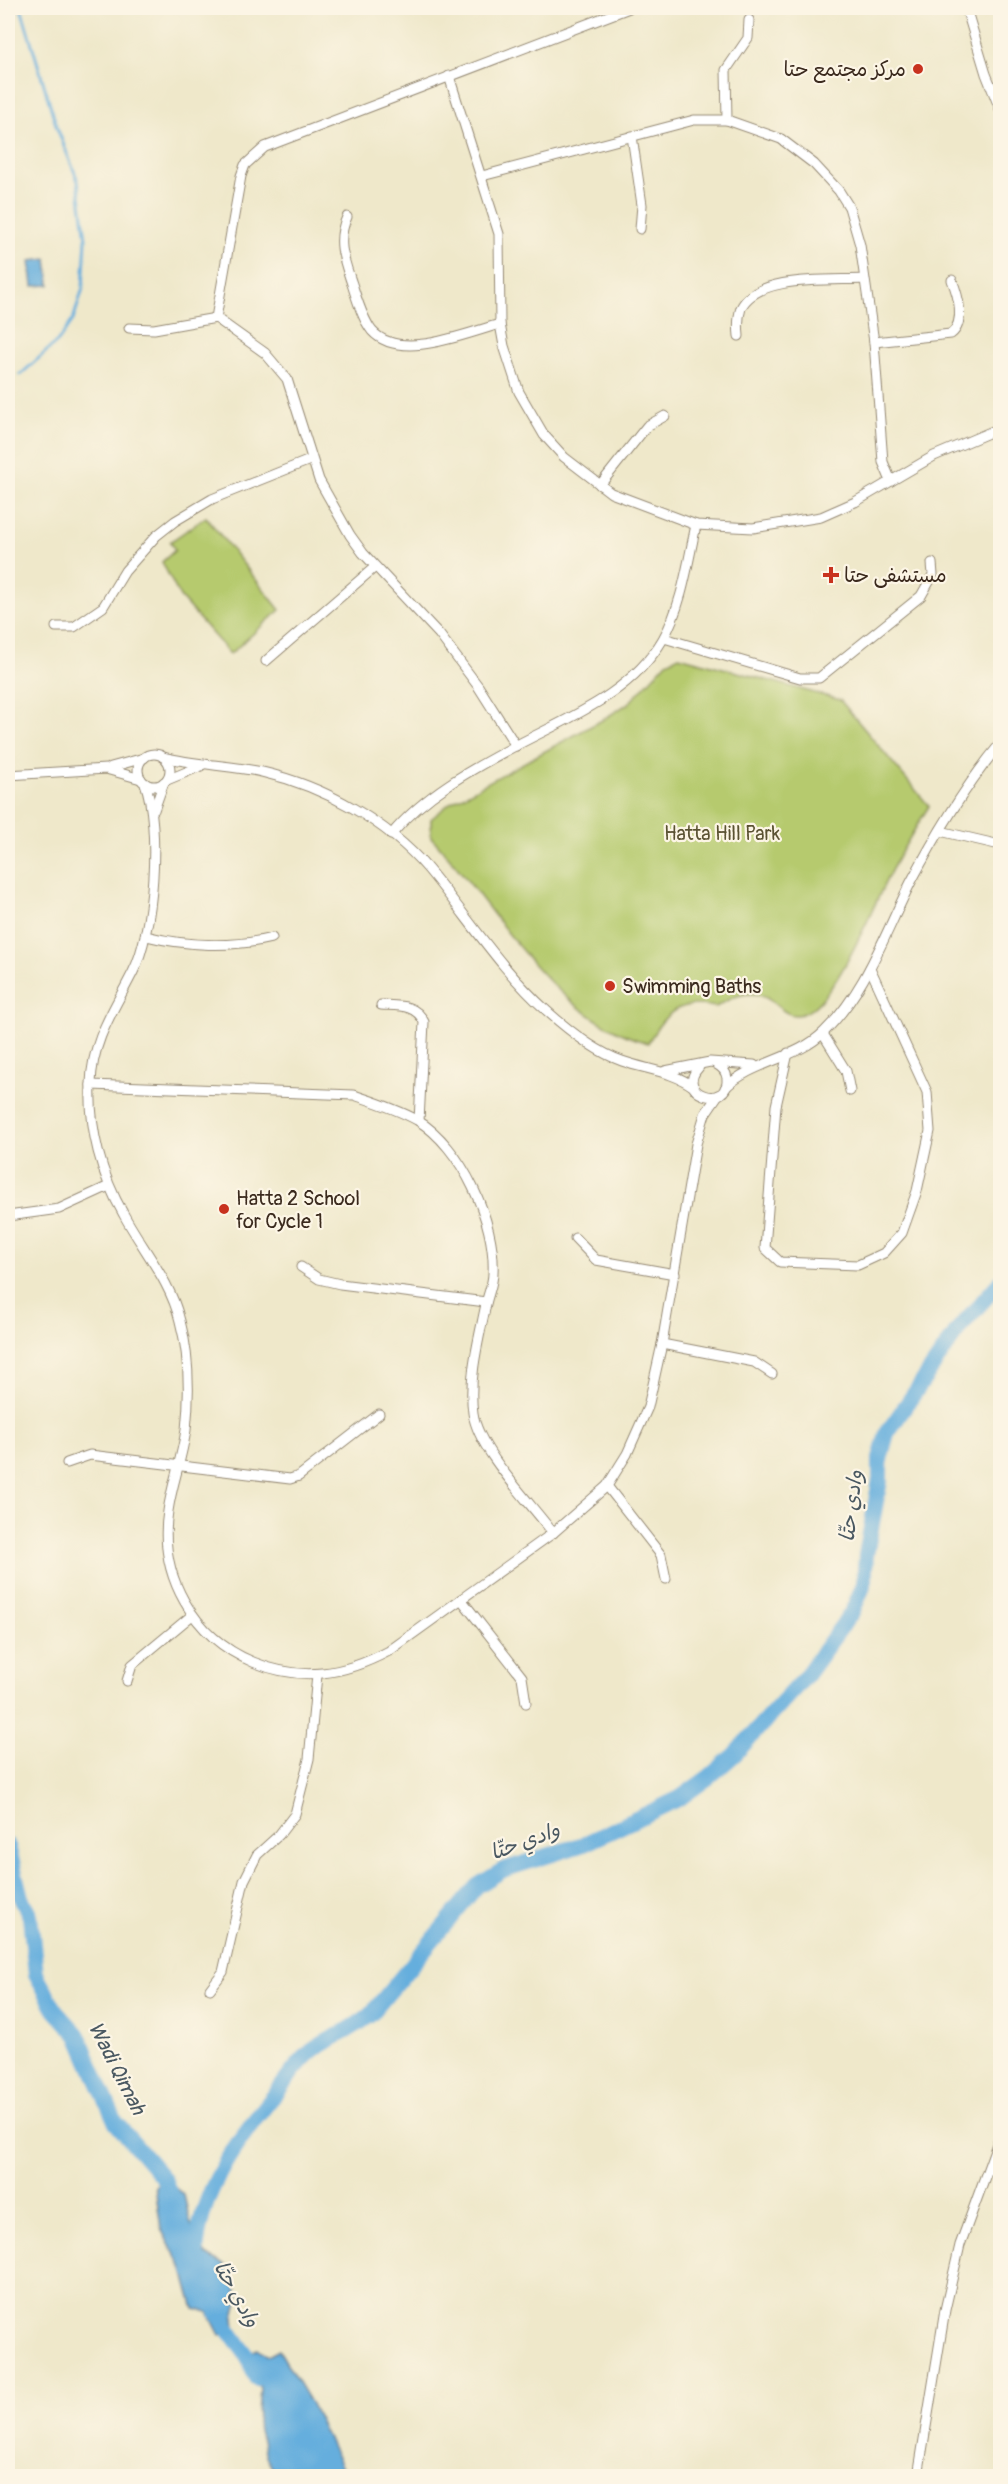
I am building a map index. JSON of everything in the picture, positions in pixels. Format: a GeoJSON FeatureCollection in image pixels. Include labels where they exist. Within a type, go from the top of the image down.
{"type":"FeatureCollection","features":[{"type":"Feature","properties":{"kind":"street"},"geometry":{"type":"LineString","coordinates":[[216,318],[237,193],[245,165],[265,147],[629,8]]}},
{"type":"Feature","properties":{"kind":"street"},"geometry":{"type":"LineString","coordinates":[[966,8],[986,74],[1000,109]]}},
{"type":"Feature","properties":{"kind":"street"},"geometry":{"type":"LineString","coordinates":[[727,120],[726,70],[748,38],[749,20]]}},
{"type":"Feature","properties":{"kind":"street"},"geometry":{"type":"LineString","coordinates":[[449,76],[482,176],[501,248],[500,324],[504,346],[519,392],[532,417],[568,462],[600,485],[624,498],[696,525],[753,528],[821,517],[855,502],[934,456],[1000,428]]}},
{"type":"Feature","properties":{"kind":"street"},"geometry":{"type":"LineString","coordinates":[[482,176],[694,120],[727,120],[781,139],[814,164],[839,191],[852,215],[860,245],[874,342],[883,462],[891,481]]}},
{"type":"Feature","properties":{"kind":"street"},"geometry":{"type":"LineString","coordinates":[[632,136],[642,205],[640,229]]}},
{"type":"Feature","properties":{"kind":"street"},"geometry":{"type":"LineString","coordinates":[[347,217],[340,232],[342,252],[362,312],[372,330],[383,340],[410,347],[500,324]]}},
{"type":"Feature","properties":{"kind":"street"},"geometry":{"type":"LineString","coordinates":[[739,336],[742,308],[760,289],[785,283],[864,279]]}},
{"type":"Feature","properties":{"kind":"street"},"geometry":{"type":"LineString","coordinates":[[874,342],[946,336],[954,332],[958,323],[958,295],[952,280]]}},
{"type":"Feature","properties":{"kind":"street"},"geometry":{"type":"LineString","coordinates":[[129,328],[153,329],[216,318],[265,353],[287,379],[310,460],[350,535],[375,567],[439,634],[478,687],[516,746]]}},
{"type":"Feature","properties":{"kind":"street"},"geometry":{"type":"LineString","coordinates":[[600,485],[647,426],[665,416]]}},
{"type":"Feature","properties":{"kind":"street"},"geometry":{"type":"LineString","coordinates":[[56,627],[74,627],[103,607],[125,572],[156,536],[175,521],[212,499],[310,460]]}},
{"type":"Feature","properties":{"kind":"street"},"geometry":{"type":"LineString","coordinates":[[391,835],[424,802],[516,746],[579,714],[619,689],[648,660],[664,638],[678,600],[696,525]]}},
{"type":"Feature","properties":{"kind":"street"},"geometry":{"type":"LineString","coordinates":[[664,638],[800,678],[819,678],[921,596],[933,576],[932,563]]}},
{"type":"Feature","properties":{"kind":"street"},"geometry":{"type":"LineString","coordinates":[[266,661],[375,567]]}},
{"type":"Feature","properties":{"kind":"street"},"geometry":{"type":"LineString","coordinates":[[145,758],[138,768],[153,815],[152,882],[146,936],[134,970],[111,1010],[96,1043],[91,1085],[92,1118],[109,1186],[161,1275],[180,1318],[188,1355],[189,1388],[186,1433],[168,1512],[167,1542],[170,1567],[191,1616],[239,1656],[272,1670],[317,1676],[364,1665],[389,1651],[553,1533],[607,1485],[627,1454],[648,1407],[675,1275],[696,1144],[705,1114],[722,1091],[740,1075],[823,1034],[848,1004],[870,968],[911,882],[958,800],[1000,744]]}},
{"type":"Feature","properties":{"kind":"street"},"geometry":{"type":"LineString","coordinates":[[8,775],[106,769],[151,755],[263,772],[300,784],[344,803],[391,835],[425,866],[496,960],[548,1012],[620,1060],[684,1080],[707,1097],[722,1091],[727,1076],[716,1064]]}},
{"type":"Feature","properties":{"kind":"street"},"geometry":{"type":"LineString","coordinates":[[153,815],[170,768],[164,758]]}},
{"type":"Feature","properties":{"kind":"street"},"geometry":{"type":"LineString","coordinates":[[106,769],[155,786],[207,765]]}},
{"type":"Feature","properties":{"kind":"street"},"geometry":{"type":"LineString","coordinates":[[940,831],[1000,845]]}},
{"type":"Feature","properties":{"kind":"street"},"geometry":{"type":"LineString","coordinates":[[146,936],[177,944],[251,943],[272,938]]}},
{"type":"Feature","properties":{"kind":"street"},"geometry":{"type":"LineString","coordinates":[[788,1053],[776,1106],[765,1248],[780,1262],[858,1265],[884,1253],[902,1233],[917,1191],[930,1131],[927,1092],[870,968]]}},
{"type":"Feature","properties":{"kind":"street"},"geometry":{"type":"LineString","coordinates":[[381,1005],[411,1007],[417,1011],[424,1022],[419,1121]]}},
{"type":"Feature","properties":{"kind":"street"},"geometry":{"type":"LineString","coordinates":[[823,1034],[846,1071],[850,1091]]}},
{"type":"Feature","properties":{"kind":"street"},"geometry":{"type":"LineString","coordinates":[[662,1072],[699,1066],[704,1063],[759,1065]]}},
{"type":"Feature","properties":{"kind":"street"},"geometry":{"type":"LineString","coordinates":[[699,1066],[693,1076],[695,1089],[705,1114]]}},
{"type":"Feature","properties":{"kind":"street"},"geometry":{"type":"LineString","coordinates":[[91,1085],[354,1095],[384,1105],[419,1121],[443,1143],[469,1177],[487,1222],[494,1274],[486,1302],[472,1389],[473,1413],[486,1447],[553,1533]]}},
{"type":"Feature","properties":{"kind":"street"},"geometry":{"type":"LineString","coordinates":[[8,1216],[59,1209],[109,1186]]}},
{"type":"Feature","properties":{"kind":"street"},"geometry":{"type":"LineString","coordinates":[[576,1238],[596,1260],[675,1275]]}},
{"type":"Feature","properties":{"kind":"street"},"geometry":{"type":"LineString","coordinates":[[301,1266],[319,1279],[340,1284],[486,1302]]}},
{"type":"Feature","properties":{"kind":"street"},"geometry":{"type":"LineString","coordinates":[[662,1344],[754,1362],[772,1374]]}},
{"type":"Feature","properties":{"kind":"street"},"geometry":{"type":"LineString","coordinates":[[67,1463],[90,1455],[290,1479],[299,1476],[379,1414]]}},
{"type":"Feature","properties":{"kind":"street"},"geometry":{"type":"LineString","coordinates":[[607,1485],[661,1555],[666,1579]]}},
{"type":"Feature","properties":{"kind":"street"},"geometry":{"type":"LineString","coordinates":[[461,1599],[522,1677],[526,1702]]}},
{"type":"Feature","properties":{"kind":"street"},"geometry":{"type":"LineString","coordinates":[[127,1681],[132,1665],[191,1616]]}},
{"type":"Feature","properties":{"kind":"street"},"geometry":{"type":"LineString","coordinates":[[210,1989],[223,1972],[244,1881],[257,1855],[279,1835],[295,1814],[309,1759],[317,1676]]}},
{"type":"Feature","properties":{"kind":"street"},"geometry":{"type":"LineString","coordinates":[[918,2476],[945,2310],[960,2245],[1000,2136]]}},
{"type":"Feature","properties":{"kind":"green space"},"geometry":{"type":"Polygon","coordinates":[[[206,517],[280,610],[230,654],[180,597],[162,562],[175,550],[170,542],[206,517]]]}},
{"type":"Feature","properties":{"kind":"green space","name":"Hatta Hill Park"},"geometry":{"type":"Polygon","coordinates":[[[679,656],[840,700],[929,806],[893,868],[851,953],[827,993],[815,1007],[802,1014],[793,1015],[760,995],[749,994],[735,997],[716,1007],[692,1005],[674,1010],[667,1016],[648,1043],[612,1029],[581,1009],[553,984],[502,926],[431,837],[431,819],[450,803],[629,703],[667,662],[679,656]]]}},
{"type":"Feature","properties":{"kind":"water"},"geometry":{"type":"Polygon","coordinates":[[[47,259],[50,285],[33,286],[30,261],[47,259]]]}},
{"type":"Feature","properties":{"kind":"water"},"geometry":{"type":"Polygon","coordinates":[[[164,2179],[184,2195],[190,2222],[206,2255],[226,2266],[239,2297],[234,2317],[235,2329],[220,2335],[208,2312],[194,2309],[183,2270],[161,2229],[155,2186],[164,2179]]]}},
{"type":"Feature","properties":{"kind":"water"},"geometry":{"type":"Polygon","coordinates":[[[257,2348],[268,2356],[279,2350],[311,2404],[346,2476],[277,2476],[267,2459],[257,2423],[260,2388],[243,2362],[257,2348]]]}},
{"type":"Feature","properties":{"kind":"waterway"},"geometry":{"type":"LineString","coordinates":[[20,375],[58,341],[73,320],[83,288],[86,239],[78,181],[57,128],[21,8]]}},
{"type":"Feature","properties":{"kind":"waterway","name":"وادي حتّا"},"geometry":{"type":"LineString","coordinates":[[196,2257],[198,2233],[212,2189],[222,2168],[248,2129],[308,2054],[371,2014],[477,1886],[503,1870],[584,1844],[680,1798],[734,1755],[805,1677],[852,1612],[864,1584],[866,1555],[880,1480],[880,1459],[887,1433],[960,1327],[1000,1282]]}},
{"type":"Feature","properties":{"kind":"waterway","name":"Wadi Qimah"},"geometry":{"type":"LineString","coordinates":[[8,1846],[21,1898],[30,1916],[36,1974],[56,2011],[78,2035],[116,2123],[164,2179],[172,2199]]}},
{"type":"Feature","properties":{"kind":"waterway","name":"وادي حتّا"},"geometry":{"type":"LineString","coordinates":[[217,2313],[248,2357],[256,2378]]}},
{"type":"Feature","properties":{"kind":"place","name":"مركز مجتمع حتا"},"geometry":{"type":"Point","coordinates":[918,69]}},
{"type":"Feature","properties":{"kind":"place","name":"مستشفى حتا"},"geometry":{"type":"Point","coordinates":[831,575]}},
{"type":"Feature","properties":{"kind":"place","name":"Swimming Baths"},"geometry":{"type":"Point","coordinates":[610,986]}},
{"type":"Feature","properties":{"kind":"place","name":"Hatta 2 School for Cycle 1"},"geometry":{"type":"Point","coordinates":[224,1209]}}]}
